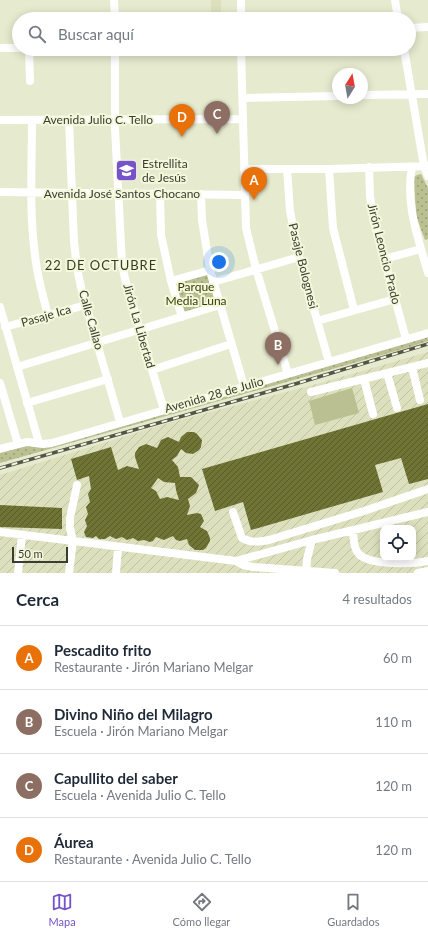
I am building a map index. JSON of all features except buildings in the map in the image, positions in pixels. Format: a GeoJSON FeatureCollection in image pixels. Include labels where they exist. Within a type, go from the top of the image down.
{"type":"FeatureCollection","features":[{"type":"Feature","properties":{"kind":"street"},"geometry":{"type":"LineString","coordinates":[[114,0],[115,12]]}},
{"type":"Feature","properties":{"kind":"street"},"geometry":{"type":"LineString","coordinates":[[241,0],[241,12]]}},
{"type":"Feature","properties":{"kind":"street"},"geometry":{"type":"LineString","coordinates":[[395,0],[397,12]]}},
{"type":"Feature","properties":{"kind":"street"},"geometry":{"type":"LineString","coordinates":[[416,28],[428,28]]}},
{"type":"Feature","properties":{"kind":"street"},"geometry":{"type":"LineString","coordinates":[[0,48],[12,48]]}},
{"type":"Feature","properties":{"kind":"street"},"geometry":{"type":"LineString","coordinates":[[29,56],[30,81]]}},
{"type":"Feature","properties":{"kind":"street","name":"Jirón La Libertad"},"geometry":{"type":"LineString","coordinates":[[115,56],[115,119],[122,264],[125,279],[164,410]]}},
{"type":"Feature","properties":{"kind":"street"},"geometry":{"type":"LineString","coordinates":[[240,56],[243,98],[246,228],[256,269],[288,374]]}},
{"type":"Feature","properties":{"kind":"street"},"geometry":{"type":"LineString","coordinates":[[405,56],[411,94],[428,176]]}},
{"type":"Feature","properties":{"kind":"street"},"geometry":{"type":"LineString","coordinates":[[368,95],[428,94]]}},
{"type":"Feature","properties":{"kind":"street"},"geometry":{"type":"LineString","coordinates":[[243,98],[332,96]]}},
{"type":"Feature","properties":{"kind":"street","name":"Avenida Julio C. Tello"},"geometry":{"type":"LineString","coordinates":[[0,120],[243,119]]}},
{"type":"Feature","properties":{"kind":"street"},"geometry":{"type":"LineString","coordinates":[[32,120],[32,193],[35,255],[40,284],[48,315]]}},
{"type":"Feature","properties":{"kind":"street","name":"Calle Callao"},"geometry":{"type":"LineString","coordinates":[[69,120],[74,242],[77,268],[86,305],[120,422]]}},
{"type":"Feature","properties":{"kind":"street"},"geometry":{"type":"LineString","coordinates":[[244,169],[329,169],[426,166]]}},
{"type":"Feature","properties":{"kind":"street","name":"Jirón Leoncio Prado"},"geometry":{"type":"LineString","coordinates":[[369,167],[371,209],[406,339]]}},
{"type":"Feature","properties":{"kind":"street"},"geometry":{"type":"LineString","coordinates":[[412,167],[410,201],[413,218],[423,246],[428,273]]}},
{"type":"Feature","properties":{"kind":"street","name":"Pasaje Bolognesi"},"geometry":{"type":"LineString","coordinates":[[287,169],[290,211],[299,257],[329,362]]}},
{"type":"Feature","properties":{"kind":"street"},"geometry":{"type":"LineString","coordinates":[[329,169],[333,228],[354,310]]}},
{"type":"Feature","properties":{"kind":"street","name":"Avenida José Santos Chocano"},"geometry":{"type":"LineString","coordinates":[[0,192],[245,195]]}},
{"type":"Feature","properties":{"kind":"street"},"geometry":{"type":"LineString","coordinates":[[160,194],[161,235],[171,281],[182,317]]}},
{"type":"Feature","properties":{"kind":"street"},"geometry":{"type":"LineString","coordinates":[[201,194],[205,247],[210,270],[244,386]]}},
{"type":"Feature","properties":{"kind":"street"},"geometry":{"type":"LineString","coordinates":[[384,259],[423,246]]}},
{"type":"Feature","properties":{"kind":"street"},"geometry":{"type":"LineString","coordinates":[[213,282],[299,257]]}},
{"type":"Feature","properties":{"kind":"street"},"geometry":{"type":"LineString","coordinates":[[171,281],[210,270]]}},
{"type":"Feature","properties":{"kind":"street"},"geometry":{"type":"LineString","coordinates":[[317,321],[395,298]]}},
{"type":"Feature","properties":{"kind":"street","name":"Pasaje Ica"},"geometry":{"type":"LineString","coordinates":[[3,326],[86,305]]}},
{"type":"Feature","properties":{"kind":"street"},"geometry":{"type":"LineString","coordinates":[[17,367],[220,305]]}},
{"type":"Feature","properties":{"kind":"street"},"geometry":{"type":"LineString","coordinates":[[0,307],[3,326],[17,367],[39,444]]}},
{"type":"Feature","properties":{"kind":"street","name":"Avenida 28 de Julio"},"geometry":{"type":"LineString","coordinates":[[0,449],[27,442],[48,444],[428,333]]}},
{"type":"Feature","properties":{"kind":"street"},"geometry":{"type":"LineString","coordinates":[[152,370],[232,344]]}},
{"type":"Feature","properties":{"kind":"street"},"geometry":{"type":"LineString","coordinates":[[311,392],[428,362]]}},
{"type":"Feature","properties":{"kind":"street"},"geometry":{"type":"LineString","coordinates":[[412,367],[420,400]]}},
{"type":"Feature","properties":{"kind":"street"},"geometry":{"type":"LineString","coordinates":[[387,373],[397,408]]}},
{"type":"Feature","properties":{"kind":"street"},"geometry":{"type":"LineString","coordinates":[[27,403],[108,379]]}},
{"type":"Feature","properties":{"kind":"street"},"geometry":{"type":"LineString","coordinates":[[364,379],[373,414]]}},
{"type":"Feature","properties":{"kind":"street"},"geometry":{"type":"LineString","coordinates":[[0,383],[18,444]]}},
{"type":"Feature","properties":{"kind":"street"},"geometry":{"type":"LineString","coordinates":[[69,573],[73,541],[70,528],[70,518],[77,486]]}},
{"type":"Feature","properties":{"kind":"street"},"geometry":{"type":"LineString","coordinates":[[233,512],[242,538],[248,542],[256,543],[364,511],[428,489]]}},
{"type":"Feature","properties":{"kind":"street"},"geometry":{"type":"LineString","coordinates":[[418,493],[428,497]]}},
{"type":"Feature","properties":{"kind":"street"},"geometry":{"type":"LineString","coordinates":[[0,532],[118,548],[236,561],[312,540],[428,512]]}},
{"type":"Feature","properties":{"kind":"street"},"geometry":{"type":"LineString","coordinates":[[353,531],[354,544],[358,552],[365,558],[374,561],[414,563],[428,560]]}},
{"type":"Feature","properties":{"kind":"street"},"geometry":{"type":"LineString","coordinates":[[18,573],[22,535]]}},
{"type":"Feature","properties":{"kind":"street"},"geometry":{"type":"LineString","coordinates":[[306,572],[307,558],[312,540]]}},
{"type":"Feature","properties":{"kind":"street"},"geometry":{"type":"LineString","coordinates":[[116,573],[118,548]]}},
{"type":"Feature","properties":{"kind":"street"},"geometry":{"type":"LineString","coordinates":[[236,561],[243,565],[254,567],[335,573]]}},
{"type":"Feature","properties":{"kind":"street"},"geometry":{"type":"LineString","coordinates":[[418,573],[428,571]]}},
{"type":"Feature","properties":{"kind":"shaded area"},"geometry":{"type":"Polygon","coordinates":[[[211,0],[221,0],[221,12],[211,12],[211,0]]]}},
{"type":"Feature","properties":{"kind":"shaded area"},"geometry":{"type":"Polygon","coordinates":[[[428,352],[428,573],[0,573],[0,475],[165,424],[324,382],[428,352]]]}},
{"type":"Feature","properties":{"kind":"green space"},"geometry":{"type":"Polygon","coordinates":[[[421,174],[428,188],[428,239],[425,240],[416,216],[414,177],[421,174]]]}},
{"type":"Feature","properties":{"kind":"green space","name":"Parque Media Luna"},"geometry":{"type":"Polygon","coordinates":[[[207,275],[216,305],[183,314],[175,284],[207,275]]]}},
{"type":"Feature","properties":{"kind":"green space"},"geometry":{"type":"Polygon","coordinates":[[[428,337],[428,341],[410,347],[0,463],[0,451],[27,444],[43,445],[428,337]]]}},
{"type":"Feature","properties":{"kind":"green space"},"geometry":{"type":"Polygon","coordinates":[[[352,388],[359,413],[315,425],[309,401],[352,388]]]}},
{"type":"Feature","properties":{"kind":"railway"},"geometry":{"type":"LineString","coordinates":[[0,468],[295,384],[428,344]]}},
{"type":"Feature","properties":{"kind":"place","name":"Capullito del saber"},"geometry":{"type":"Point","coordinates":[217,134]}},
{"type":"Feature","properties":{"kind":"place","name":"Áurea"},"geometry":{"type":"Point","coordinates":[182,137]}},
{"type":"Feature","properties":{"kind":"place","name":"Estrellita de Jesús"},"geometry":{"type":"Point","coordinates":[126,171]}},
{"type":"Feature","properties":{"kind":"place","name":"Pescadito frito"},"geometry":{"type":"Point","coordinates":[254,200]}},
{"type":"Feature","properties":{"kind":"place","name":"Divino Niño del Milagro"},"geometry":{"type":"Point","coordinates":[278,365]}},
{"type":"Feature","properties":{"kind":"district","name":"22 DE OCTUBRE"},"geometry":{"type":"Point","coordinates":[101,265]}}]}
